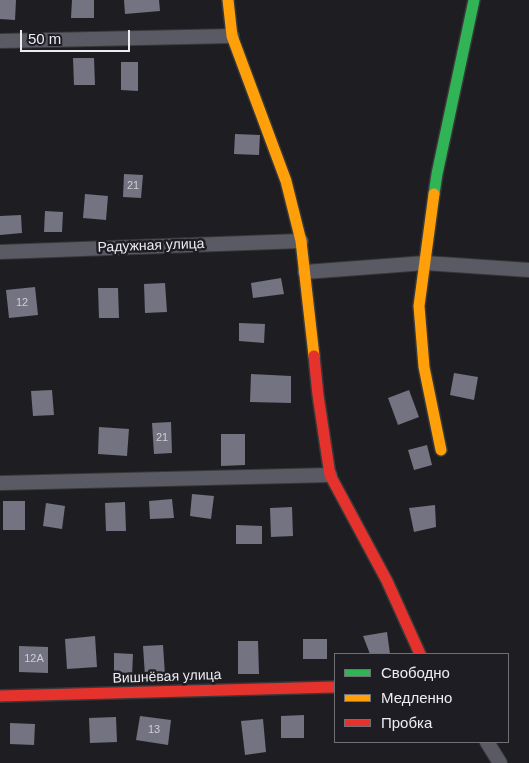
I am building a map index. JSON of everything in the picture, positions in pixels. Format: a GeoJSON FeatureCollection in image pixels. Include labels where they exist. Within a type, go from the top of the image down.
{"type":"FeatureCollection","features":[{"type":"Feature","properties":{"kind":"street"},"geometry":{"type":"LineString","coordinates":[[228,0],[232,36],[286,181],[302,241],[318,395],[330,476],[387,581],[420,653]]}},
{"type":"Feature","properties":{"kind":"street"},"geometry":{"type":"LineString","coordinates":[[441,450],[424,368],[419,306],[437,174],[474,0]]}},
{"type":"Feature","properties":{"kind":"street"},"geometry":{"type":"LineString","coordinates":[[0,40],[232,36]]}},
{"type":"Feature","properties":{"kind":"street","name":"Радужная улица"},"geometry":{"type":"LineString","coordinates":[[0,252],[302,241]]}},
{"type":"Feature","properties":{"kind":"street"},"geometry":{"type":"LineString","coordinates":[[305,272],[425,263],[529,270]]}},
{"type":"Feature","properties":{"kind":"street"},"geometry":{"type":"LineString","coordinates":[[0,482],[330,476]]}},
{"type":"Feature","properties":{"kind":"street","name":"Вишнёвая улица"},"geometry":{"type":"LineString","coordinates":[[0,696],[334,687]]}},
{"type":"Feature","properties":{"kind":"street"},"geometry":{"type":"LineString","coordinates":[[488,743],[500,763]]}},
{"type":"Feature","properties":{"kind":"building"},"geometry":{"type":"Polygon","coordinates":[[[0,0],[16,0],[15,20],[0,19],[0,0]]]}},
{"type":"Feature","properties":{"kind":"building"},"geometry":{"type":"Polygon","coordinates":[[[72,0],[94,0],[94,18],[71,18],[72,0]]]}},
{"type":"Feature","properties":{"kind":"building"},"geometry":{"type":"Polygon","coordinates":[[[124,0],[159,0],[160,11],[125,14],[124,0]]]}},
{"type":"Feature","properties":{"kind":"building"},"geometry":{"type":"Polygon","coordinates":[[[73,58],[94,58],[95,85],[74,85],[73,58]]]}},
{"type":"Feature","properties":{"kind":"building"},"geometry":{"type":"Polygon","coordinates":[[[121,62],[138,62],[138,91],[121,90],[121,62]]]}},
{"type":"Feature","properties":{"kind":"building"},"geometry":{"type":"Polygon","coordinates":[[[235,134],[260,135],[259,155],[234,154],[235,134]]]}},
{"type":"Feature","properties":{"kind":"building"},"geometry":{"type":"Polygon","coordinates":[[[124,174],[143,175],[141,198],[123,197],[124,174]]]}},
{"type":"Feature","properties":{"kind":"building"},"geometry":{"type":"Polygon","coordinates":[[[85,194],[108,196],[106,220],[83,218],[85,194]]]}},
{"type":"Feature","properties":{"kind":"building"},"geometry":{"type":"Polygon","coordinates":[[[45,211],[63,212],[62,232],[44,232],[45,211]]]}},
{"type":"Feature","properties":{"kind":"building"},"geometry":{"type":"Polygon","coordinates":[[[21,215],[22,233],[0,235],[0,216],[21,215]]]}},
{"type":"Feature","properties":{"kind":"building"},"geometry":{"type":"Polygon","coordinates":[[[281,278],[284,294],[253,298],[251,283],[281,278]]]}},
{"type":"Feature","properties":{"kind":"building"},"geometry":{"type":"Polygon","coordinates":[[[165,283],[167,312],[145,313],[144,284],[165,283]]]}},
{"type":"Feature","properties":{"kind":"building"},"geometry":{"type":"Polygon","coordinates":[[[35,287],[38,315],[9,318],[6,290],[35,287]]]}},
{"type":"Feature","properties":{"kind":"building"},"geometry":{"type":"Polygon","coordinates":[[[98,288],[118,288],[119,318],[99,318],[98,288]]]}},
{"type":"Feature","properties":{"kind":"building"},"geometry":{"type":"Polygon","coordinates":[[[239,323],[265,324],[264,343],[239,341],[239,323]]]}},
{"type":"Feature","properties":{"kind":"building"},"geometry":{"type":"Polygon","coordinates":[[[454,373],[478,377],[474,400],[450,395],[454,373]]]}},
{"type":"Feature","properties":{"kind":"building"},"geometry":{"type":"Polygon","coordinates":[[[251,374],[291,376],[291,403],[250,402],[251,374]]]}},
{"type":"Feature","properties":{"kind":"building"},"geometry":{"type":"Polygon","coordinates":[[[52,390],[54,415],[33,416],[31,391],[52,390]]]}},
{"type":"Feature","properties":{"kind":"building"},"geometry":{"type":"Polygon","coordinates":[[[409,390],[419,417],[398,425],[388,398],[409,390]]]}},
{"type":"Feature","properties":{"kind":"building"},"geometry":{"type":"Polygon","coordinates":[[[171,422],[172,453],[154,454],[152,423],[171,422]]]}},
{"type":"Feature","properties":{"kind":"building"},"geometry":{"type":"Polygon","coordinates":[[[99,427],[129,429],[127,456],[98,454],[99,427]]]}},
{"type":"Feature","properties":{"kind":"building"},"geometry":{"type":"Polygon","coordinates":[[[221,434],[245,434],[245,465],[221,466],[221,434]]]}},
{"type":"Feature","properties":{"kind":"building"},"geometry":{"type":"Polygon","coordinates":[[[427,445],[432,465],[414,470],[408,450],[427,445]]]}},
{"type":"Feature","properties":{"kind":"building"},"geometry":{"type":"Polygon","coordinates":[[[192,494],[214,496],[211,519],[190,516],[192,494]]]}},
{"type":"Feature","properties":{"kind":"building"},"geometry":{"type":"Polygon","coordinates":[[[172,499],[174,518],[150,519],[149,501],[172,499]]]}},
{"type":"Feature","properties":{"kind":"building"},"geometry":{"type":"Polygon","coordinates":[[[3,501],[25,501],[25,530],[3,530],[3,501]]]}},
{"type":"Feature","properties":{"kind":"building"},"geometry":{"type":"Polygon","coordinates":[[[125,502],[126,531],[106,531],[105,503],[125,502]]]}},
{"type":"Feature","properties":{"kind":"building"},"geometry":{"type":"Polygon","coordinates":[[[46,503],[65,506],[62,529],[43,526],[46,503]]]}},
{"type":"Feature","properties":{"kind":"building"},"geometry":{"type":"Polygon","coordinates":[[[435,505],[436,527],[414,532],[409,508],[435,505]]]}},
{"type":"Feature","properties":{"kind":"building"},"geometry":{"type":"Polygon","coordinates":[[[292,507],[293,536],[271,537],[270,508],[292,507]]]}},
{"type":"Feature","properties":{"kind":"building"},"geometry":{"type":"Polygon","coordinates":[[[236,525],[262,526],[262,544],[236,544],[236,525]]]}},
{"type":"Feature","properties":{"kind":"building"},"geometry":{"type":"Polygon","coordinates":[[[387,632],[390,653],[370,653],[363,636],[387,632]]]}},
{"type":"Feature","properties":{"kind":"building"},"geometry":{"type":"Polygon","coordinates":[[[95,636],[97,667],[67,669],[65,639],[95,636]]]}},
{"type":"Feature","properties":{"kind":"building"},"geometry":{"type":"Polygon","coordinates":[[[303,639],[327,639],[327,659],[303,659],[303,639]]]}},
{"type":"Feature","properties":{"kind":"building"},"geometry":{"type":"Polygon","coordinates":[[[238,641],[258,641],[259,674],[238,674],[238,641]]]}},
{"type":"Feature","properties":{"kind":"building"},"geometry":{"type":"Polygon","coordinates":[[[163,645],[165,675],[145,676],[143,646],[163,645]]]}},
{"type":"Feature","properties":{"kind":"building"},"geometry":{"type":"Polygon","coordinates":[[[19,646],[48,647],[48,673],[19,672],[19,646]]]}},
{"type":"Feature","properties":{"kind":"building"},"geometry":{"type":"Polygon","coordinates":[[[114,653],[133,654],[132,676],[114,676],[114,653]]]}},
{"type":"Feature","properties":{"kind":"building"},"geometry":{"type":"Polygon","coordinates":[[[304,715],[304,738],[281,738],[281,716],[304,715]]]}},
{"type":"Feature","properties":{"kind":"building"},"geometry":{"type":"Polygon","coordinates":[[[140,716],[171,720],[168,745],[136,740],[140,716]]]}},
{"type":"Feature","properties":{"kind":"building"},"geometry":{"type":"Polygon","coordinates":[[[116,717],[117,742],[90,743],[89,718],[116,717]]]}},
{"type":"Feature","properties":{"kind":"building"},"geometry":{"type":"Polygon","coordinates":[[[263,719],[266,752],[245,755],[241,721],[263,719]]]}},
{"type":"Feature","properties":{"kind":"building"},"geometry":{"type":"Polygon","coordinates":[[[10,723],[35,724],[34,745],[10,744],[10,723]]]}},
{"type":"Feature","properties":{"kind":"traffic: fast"},"geometry":{"type":"LineString","coordinates":[[434,194],[474,0]]}},
{"type":"Feature","properties":{"kind":"traffic: slow"},"geometry":{"type":"LineString","coordinates":[[228,0],[232,36],[286,181],[301,241],[314,356]]}},
{"type":"Feature","properties":{"kind":"traffic: slow"},"geometry":{"type":"LineString","coordinates":[[434,194],[419,306],[424,367],[441,450]]}},
{"type":"Feature","properties":{"kind":"traffic: jam"},"geometry":{"type":"LineString","coordinates":[[314,356],[330,475],[387,581],[420,653]]}},
{"type":"Feature","properties":{"kind":"traffic: jam"},"geometry":{"type":"LineString","coordinates":[[0,696],[334,687]]}}]}
